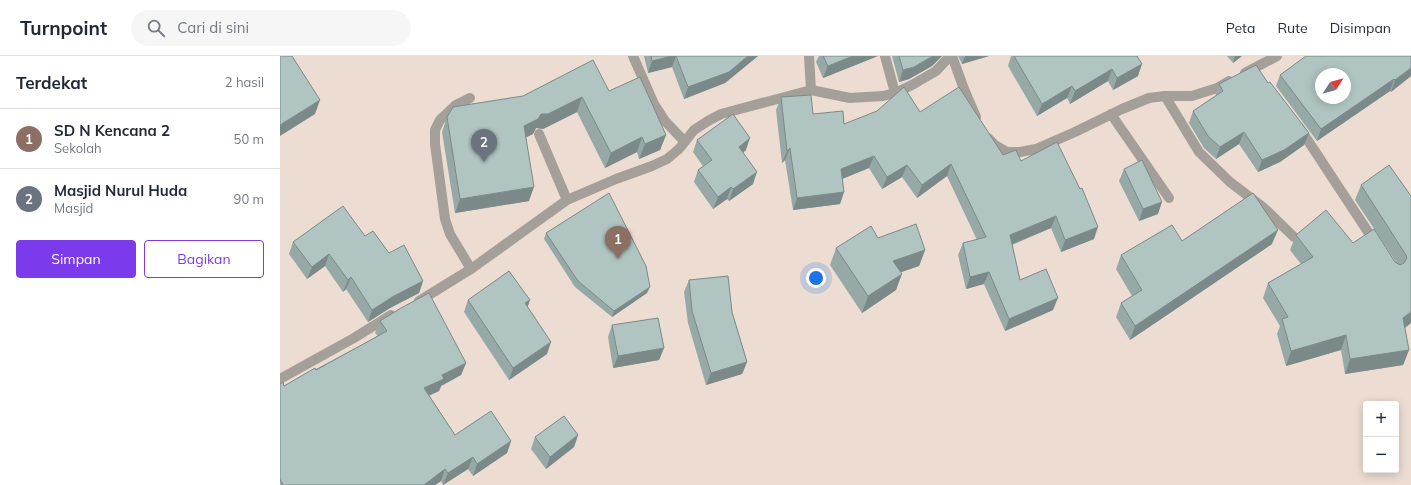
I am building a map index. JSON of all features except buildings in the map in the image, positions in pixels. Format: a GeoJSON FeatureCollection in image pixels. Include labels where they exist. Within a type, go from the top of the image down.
{"type":"FeatureCollection","features":[{"type":"Feature","properties":{"kind":"street"},"geometry":{"type":"LineString","coordinates":[[633,56],[654,104],[665,120],[684,141]]}},
{"type":"Feature","properties":{"kind":"street"},"geometry":{"type":"LineString","coordinates":[[809,56],[811,90]]}},
{"type":"Feature","properties":{"kind":"street"},"geometry":{"type":"LineString","coordinates":[[885,56],[895,93]]}},
{"type":"Feature","properties":{"kind":"street"},"geometry":{"type":"LineString","coordinates":[[412,304],[471,269],[567,200],[668,159],[679,149],[694,130],[721,114],[811,90],[850,98],[883,96],[895,93],[936,72],[951,56],[983,133],[995,145],[1007,152],[1020,152],[1036,149],[1149,98],[1165,96],[1192,96],[1217,88],[1257,71],[1277,56]]}},
{"type":"Feature","properties":{"kind":"street"},"geometry":{"type":"LineString","coordinates":[[1165,96],[1199,152],[1230,182],[1264,208],[1294,237]]}},
{"type":"Feature","properties":{"kind":"street"},"geometry":{"type":"LineString","coordinates":[[470,98],[456,104],[440,120],[435,130],[435,144],[445,219],[450,234],[471,269]]}},
{"type":"Feature","properties":{"kind":"street"},"geometry":{"type":"LineString","coordinates":[[1111,114],[1169,198]]}},
{"type":"Feature","properties":{"kind":"street"},"geometry":{"type":"LineString","coordinates":[[1295,121],[1382,253]]}},
{"type":"Feature","properties":{"kind":"street"},"geometry":{"type":"LineString","coordinates":[[539,134],[567,200]]}},
{"type":"Feature","properties":{"kind":"street"},"geometry":{"type":"LineString","coordinates":[[280,379],[399,311]]}},
{"type":"Feature","properties":{"kind":"place","name":"Masjid Nurul Huda"},"geometry":{"type":"Point","coordinates":[484,162]}},
{"type":"Feature","properties":{"kind":"place","name":"SD N Kencana 2"},"geometry":{"type":"Point","coordinates":[618,259]}}]}
